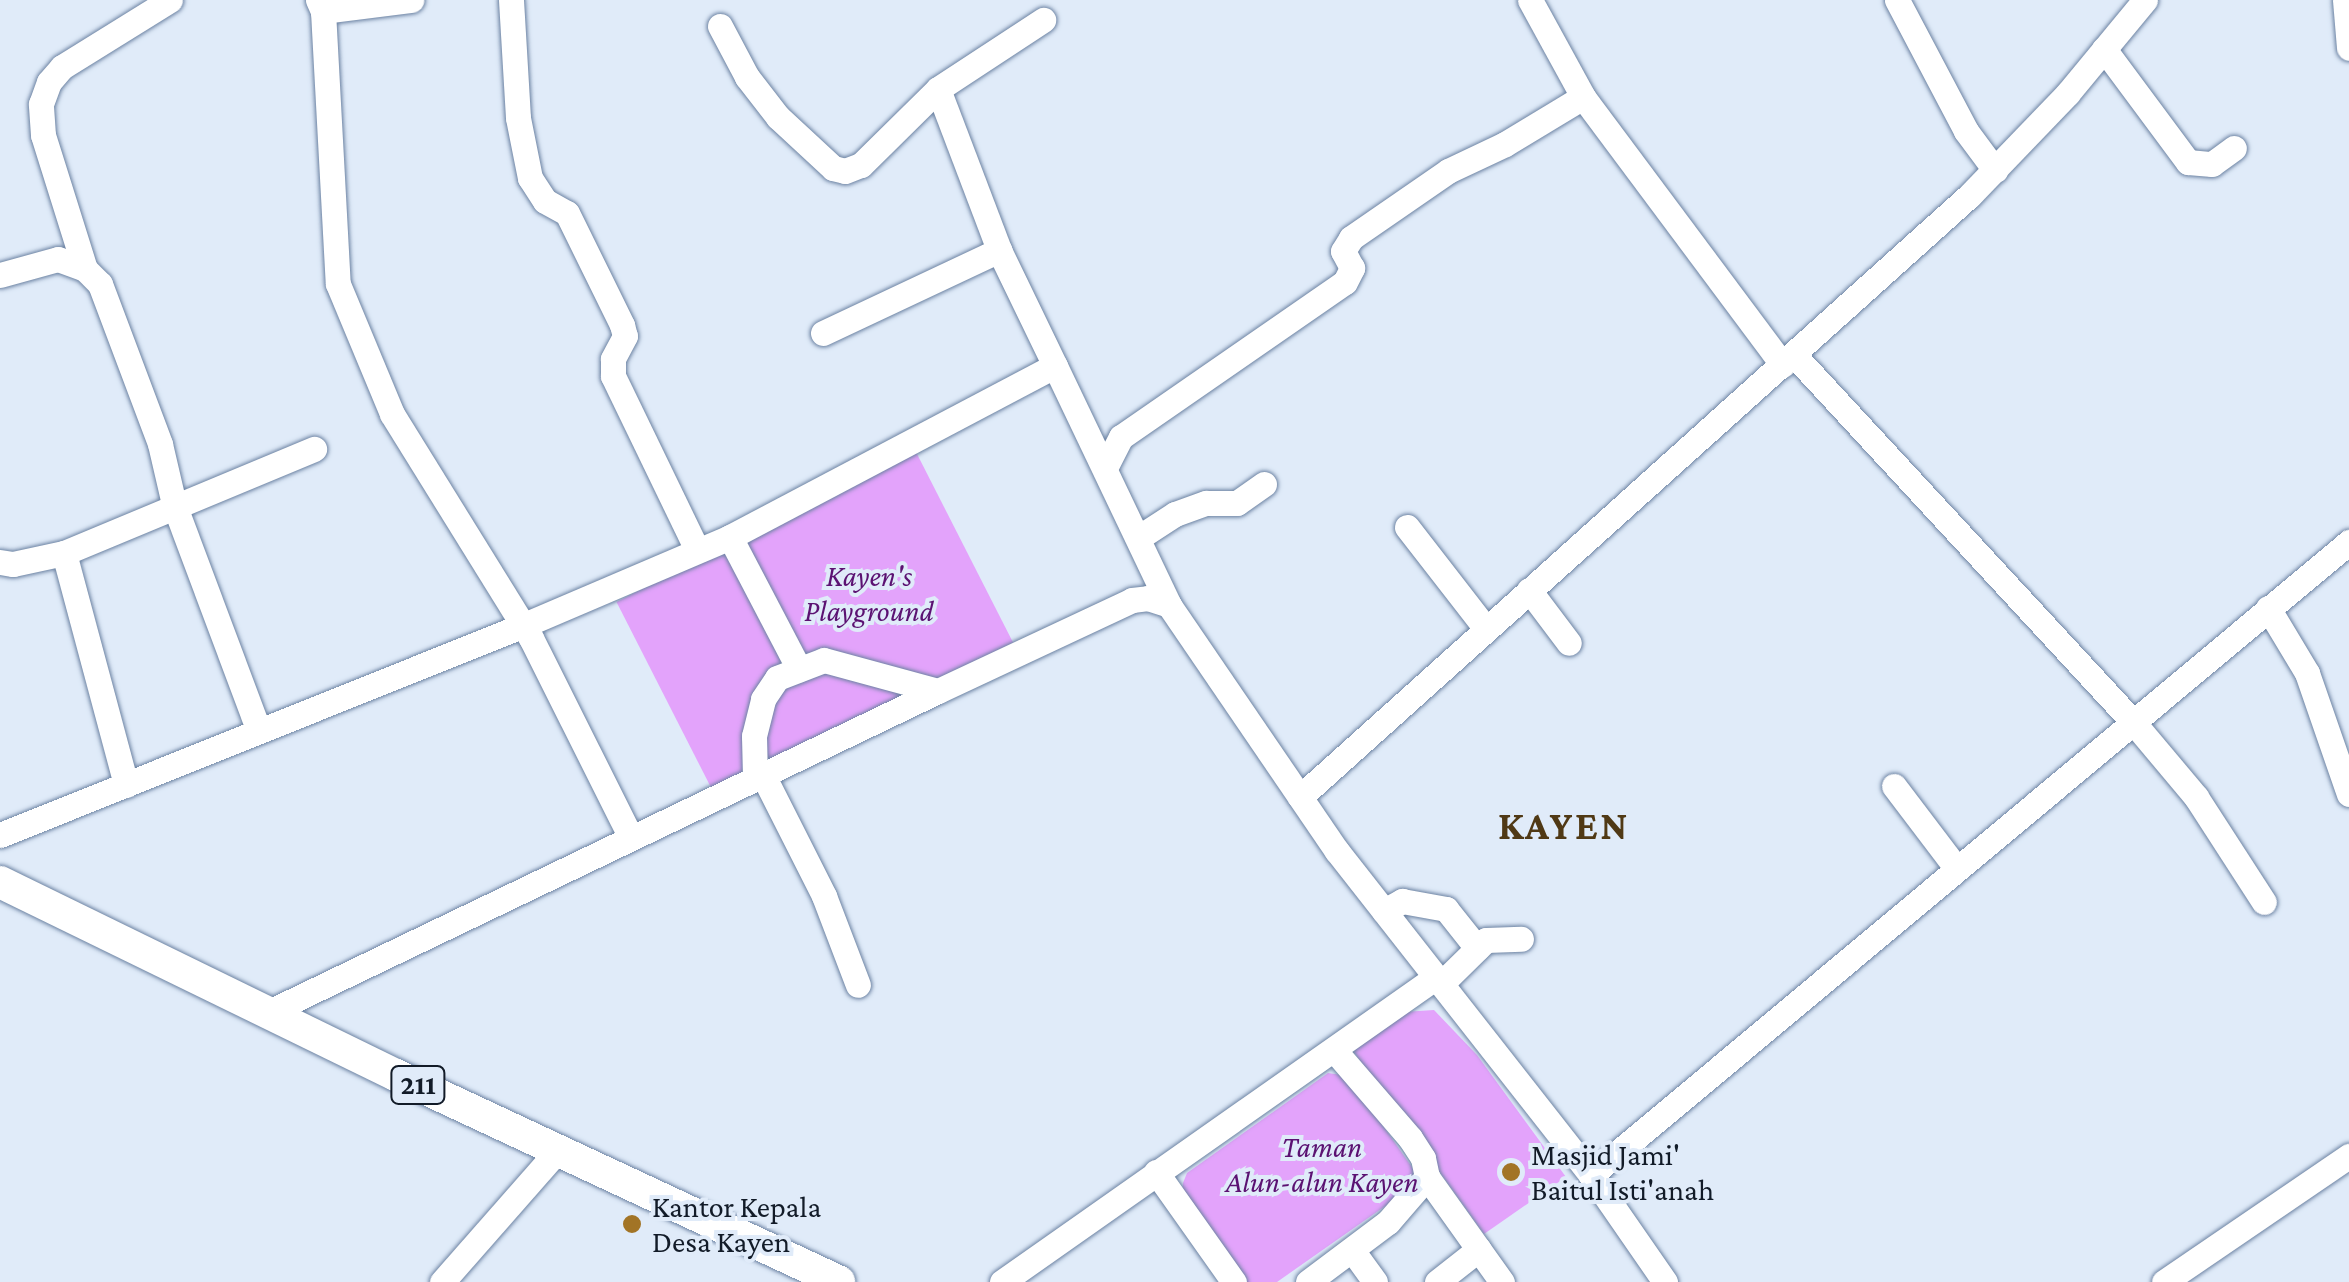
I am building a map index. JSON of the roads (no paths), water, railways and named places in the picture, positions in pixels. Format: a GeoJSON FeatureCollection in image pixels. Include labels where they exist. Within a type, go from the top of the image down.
{"type":"FeatureCollection","features":[{"type":"Feature","properties":{"kind":"main road","name":"211"},"geometry":{"type":"LineString","coordinates":[[0,882],[267,1013],[839,1282]]}},
{"type":"Feature","properties":{"kind":"street"},"geometry":{"type":"LineString","coordinates":[[85,269],[43,135],[41,104],[49,82],[62,68],[170,0]]}},
{"type":"Feature","properties":{"kind":"street"},"geometry":{"type":"LineString","coordinates":[[410,0],[320,6],[338,284],[392,414],[524,626],[630,836]]}},
{"type":"Feature","properties":{"kind":"street"},"geometry":{"type":"LineString","coordinates":[[511,0],[518,118],[530,178],[545,201],[568,213],[622,325],[625,336],[613,359],[613,376],[697,550]]}},
{"type":"Feature","properties":{"kind":"street"},"geometry":{"type":"LineString","coordinates":[[1530,0],[1583,96],[1789,360],[2134,722],[2196,797],[2264,902]]}},
{"type":"Feature","properties":{"kind":"street"},"geometry":{"type":"LineString","coordinates":[[1897,0],[1966,131],[1995,170]]}},
{"type":"Feature","properties":{"kind":"street"},"geometry":{"type":"LineString","coordinates":[[1300,797],[1789,360],[1995,170],[2145,0]]}},
{"type":"Feature","properties":{"kind":"street"},"geometry":{"type":"LineString","coordinates":[[2345,0],[2349,48]]}},
{"type":"Feature","properties":{"kind":"street"},"geometry":{"type":"LineString","coordinates":[[720,26],[747,76],[778,118],[832,168],[845,170],[861,165],[938,89],[1042,20]]}},
{"type":"Feature","properties":{"kind":"street"},"geometry":{"type":"LineString","coordinates":[[2104,49],[2188,162],[2212,164],[2234,148]]}},
{"type":"Feature","properties":{"kind":"street"},"geometry":{"type":"LineString","coordinates":[[938,89],[999,250],[1170,605],[1300,797],[1591,1175],[1665,1282]]}},
{"type":"Feature","properties":{"kind":"street"},"geometry":{"type":"LineString","coordinates":[[1105,468],[1121,437],[1345,282],[1352,268],[1343,251],[1351,238],[1448,171],[1505,144],[1583,96]]}},
{"type":"Feature","properties":{"kind":"street"},"geometry":{"type":"LineString","coordinates":[[823,333],[999,250]]}},
{"type":"Feature","properties":{"kind":"street"},"geometry":{"type":"LineString","coordinates":[[0,276],[58,259],[85,269],[100,284],[160,444],[174,504],[259,732]]}},
{"type":"Feature","properties":{"kind":"street"},"geometry":{"type":"LineString","coordinates":[[0,835],[524,626],[730,537],[1055,366]]}},
{"type":"Feature","properties":{"kind":"street"},"geometry":{"type":"LineString","coordinates":[[0,562],[13,564],[64,553],[314,449]]}},
{"type":"Feature","properties":{"kind":"street"},"geometry":{"type":"LineString","coordinates":[[1138,538],[1176,514],[1206,503],[1237,503],[1264,484]]}},
{"type":"Feature","properties":{"kind":"street"},"geometry":{"type":"LineString","coordinates":[[1406,527],[1486,629]]}},
{"type":"Feature","properties":{"kind":"street"},"geometry":{"type":"LineString","coordinates":[[730,537],[799,668]]}},
{"type":"Feature","properties":{"kind":"street"},"geometry":{"type":"LineString","coordinates":[[1591,1175],[2349,542]]}},
{"type":"Feature","properties":{"kind":"street"},"geometry":{"type":"LineString","coordinates":[[64,553],[126,785]]}},
{"type":"Feature","properties":{"kind":"street"},"geometry":{"type":"LineString","coordinates":[[1529,590],[1569,642]]}},
{"type":"Feature","properties":{"kind":"street"},"geometry":{"type":"LineString","coordinates":[[267,1013],[630,836],[1132,600],[1148,598],[1170,605]]}},
{"type":"Feature","properties":{"kind":"street"},"geometry":{"type":"LineString","coordinates":[[2268,608],[2307,673],[2349,794]]}},
{"type":"Feature","properties":{"kind":"street"},"geometry":{"type":"LineString","coordinates":[[858,985],[824,896],[759,776],[754,736],[763,699],[777,678],[824,660],[938,690]]}},
{"type":"Feature","properties":{"kind":"street"},"geometry":{"type":"LineString","coordinates":[[1894,786],[1957,869]]}},
{"type":"Feature","properties":{"kind":"street"},"geometry":{"type":"LineString","coordinates":[[1384,911],[1402,901],[1446,909],[1477,948]]}},
{"type":"Feature","properties":{"kind":"street"},"geometry":{"type":"LineString","coordinates":[[1002,1282],[1438,980],[1477,948],[1499,937],[1522,940]]}},
{"type":"Feature","properties":{"kind":"street"},"geometry":{"type":"LineString","coordinates":[[1334,1050],[1410,1138],[1422,1158],[1427,1177],[1502,1282]]}},
{"type":"Feature","properties":{"kind":"street"},"geometry":{"type":"LineString","coordinates":[[442,1282],[558,1150]]}},
{"type":"Feature","properties":{"kind":"street"},"geometry":{"type":"LineString","coordinates":[[2164,1282],[2349,1156]]}},
{"type":"Feature","properties":{"kind":"street"},"geometry":{"type":"LineString","coordinates":[[1156,1172],[1234,1282]]}},
{"type":"Feature","properties":{"kind":"street"},"geometry":{"type":"LineString","coordinates":[[1308,1282],[1388,1222],[1427,1177]]}},
{"type":"Feature","properties":{"kind":"street"},"geometry":{"type":"LineString","coordinates":[[1352,1250],[1375,1282]]}},
{"type":"Feature","properties":{"kind":"street"},"geometry":{"type":"LineString","coordinates":[[1437,1282],[1479,1250]]}},
{"type":"Feature","properties":{"kind":"place","name":"Masjid Jami' Baitul Isti'anah"},"geometry":{"type":"Point","coordinates":[1511,1172]}},
{"type":"Feature","properties":{"kind":"place","name":"Kantor Kepala Desa Kayen"},"geometry":{"type":"Point","coordinates":[632,1224]}},
{"type":"Feature","properties":{"kind":"district","name":"KAYEN"},"geometry":{"type":"Point","coordinates":[1564,826]}},
{"type":"Feature","properties":{"kind":"park label","name":"Kayen's Playground"},"geometry":{"type":"Point","coordinates":[869,593]}},
{"type":"Feature","properties":{"kind":"park label","name":"Taman Alun-alun Kayen"},"geometry":{"type":"Point","coordinates":[1322,1164]}}]}
